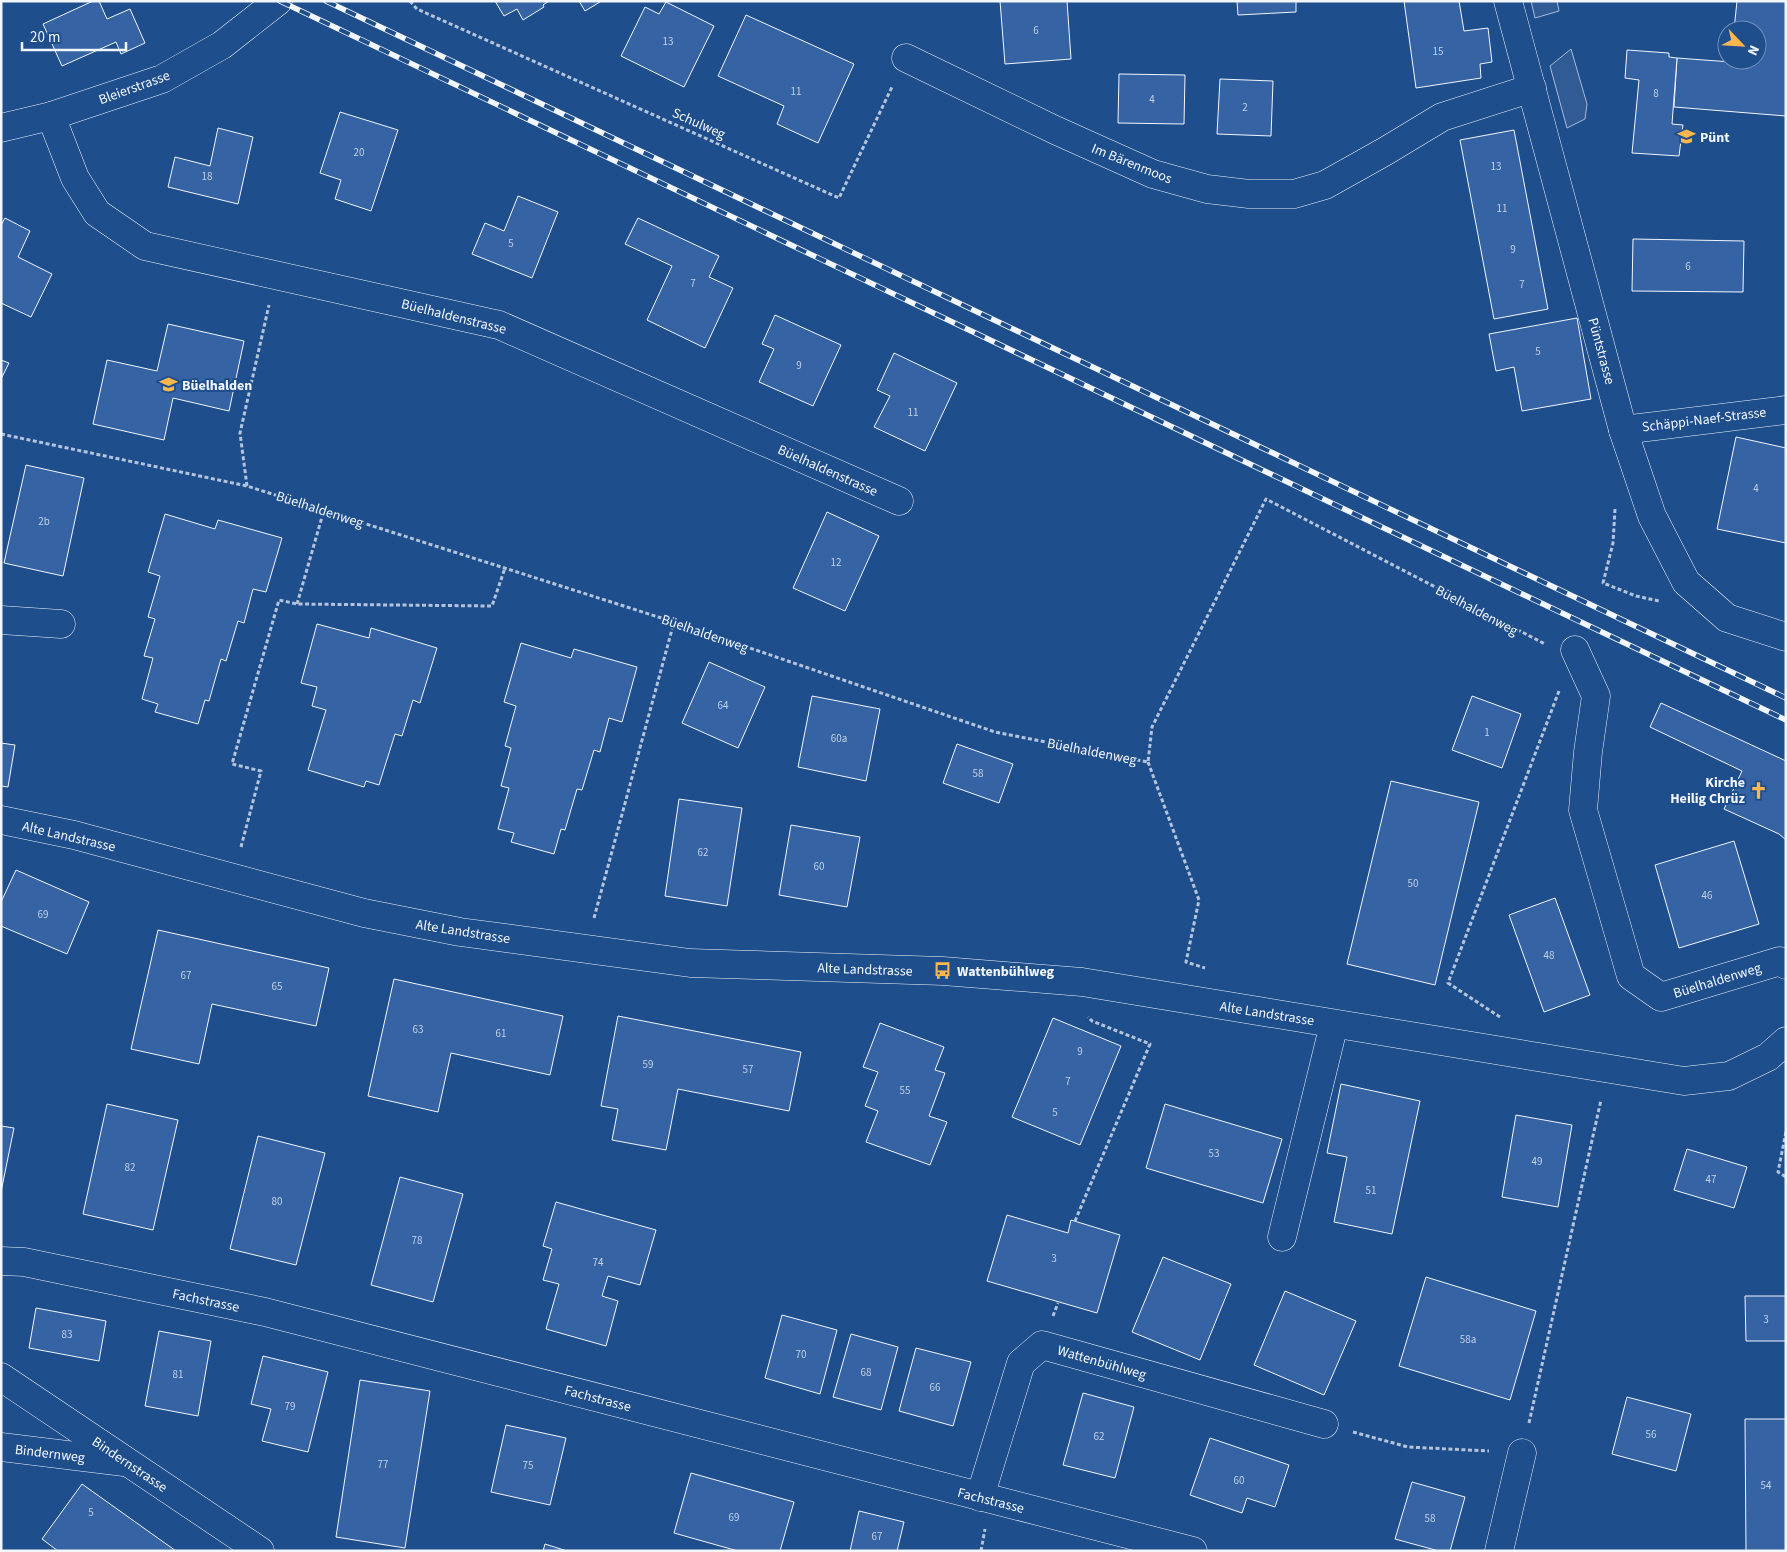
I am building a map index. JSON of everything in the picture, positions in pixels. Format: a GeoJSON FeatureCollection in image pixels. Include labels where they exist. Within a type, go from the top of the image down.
{"type":"FeatureCollection","features":[{"type":"Feature","properties":{"kind":"street","name":"Bleierstrasse"},"geometry":{"type":"LineString","coordinates":[[1,128],[51,116],[162,79],[222,45],[278,1]]}},
{"type":"Feature","properties":{"kind":"street","name":"Püntstrasse"},"geometry":{"type":"LineString","coordinates":[[1508,1],[1623,430],[1652,516],[1686,582],[1727,618],[1786,637]]}},
{"type":"Feature","properties":{"kind":"street","name":"Im Bärenmoos"},"geometry":{"type":"LineString","coordinates":[[906,58],[1054,130],[1153,174],[1207,189],[1249,194],[1294,194],[1326,185],[1442,117],[1532,88]]}},
{"type":"Feature","properties":{"kind":"street","name":"Büelhaldenstrasse"},"geometry":{"type":"LineString","coordinates":[[51,116],[75,178],[97,213],[145,246],[499,325],[899,501]]}},
{"type":"Feature","properties":{"kind":"street","name":"Schäppi-Naef-Strasse"},"geometry":{"type":"LineString","coordinates":[[1623,430],[1786,410]]}},
{"type":"Feature","properties":{"kind":"street"},"geometry":{"type":"LineString","coordinates":[[1,620],[61,624]]}},
{"type":"Feature","properties":{"kind":"street","name":"Büelhaldenweg"},"geometry":{"type":"LineString","coordinates":[[1575,650],[1596,696],[1588,752],[1583,810],[1631,976],[1661,997],[1780,961],[1786,965]]}},
{"type":"Feature","properties":{"kind":"street","name":"Alte Landstrasse"},"geometry":{"type":"LineString","coordinates":[[1,820],[74,835],[364,913],[460,932],[690,963],[943,972],[1082,982],[1684,1082],[1729,1076],[1768,1057],[1786,1041]]}},
{"type":"Feature","properties":{"kind":"street"},"geometry":{"type":"LineString","coordinates":[[1282,1237],[1334,1024]]}},
{"type":"Feature","properties":{"kind":"street","name":"Fachstrasse"},"geometry":{"type":"LineString","coordinates":[[1,1261],[24,1262],[265,1312],[1193,1551]]}},
{"type":"Feature","properties":{"kind":"street","name":"Wattenbühlweg"},"geometry":{"type":"LineString","coordinates":[[980,1497],[1021,1363],[1042,1345],[1324,1424]]}},
{"type":"Feature","properties":{"kind":"street","name":"Bindernstrasse"},"geometry":{"type":"LineString","coordinates":[[1,1377],[260,1551]]}},
{"type":"Feature","properties":{"kind":"street","name":"Bindernweg"},"geometry":{"type":"LineString","coordinates":[[1,1447],[128,1462]]}},
{"type":"Feature","properties":{"kind":"street"},"geometry":{"type":"LineString","coordinates":[[1499,1551],[1522,1453]]}},
{"type":"Feature","properties":{"kind":"path","name":"Schulweg"},"geometry":{"type":"LineString","coordinates":[[410,1],[417,9],[839,198],[906,58]]}},
{"type":"Feature","properties":{"kind":"path"},"geometry":{"type":"LineString","coordinates":[[247,486],[240,434],[276,274]]}},
{"type":"Feature","properties":{"kind":"path","name":"Büelhaldenweg"},"geometry":{"type":"LineString","coordinates":[[1,434],[247,486],[674,622],[995,732],[1148,762],[1152,727],[1266,499],[1541,644],[1575,650]]}},
{"type":"Feature","properties":{"kind":"path"},"geometry":{"type":"LineString","coordinates":[[298,604],[324,510]]}},
{"type":"Feature","properties":{"kind":"path"},"geometry":{"type":"LineString","coordinates":[[240,850],[261,771],[232,764],[279,600],[298,604],[492,606],[505,568]]}},
{"type":"Feature","properties":{"kind":"path"},"geometry":{"type":"LineString","coordinates":[[1603,583],[1636,596],[1664,602]]}},
{"type":"Feature","properties":{"kind":"path"},"geometry":{"type":"LineString","coordinates":[[594,919],[674,622]]}},
{"type":"Feature","properties":{"kind":"path"},"geometry":{"type":"LineString","coordinates":[[1501,1018],[1448,983],[1575,650]]}},
{"type":"Feature","properties":{"kind":"path"},"geometry":{"type":"LineString","coordinates":[[1148,762],[1199,900],[1186,962],[1210,970]]}},
{"type":"Feature","properties":{"kind":"path"},"geometry":{"type":"LineString","coordinates":[[1075,1221],[1150,1044],[1092,1021],[1086,1014]]}},
{"type":"Feature","properties":{"kind":"path"},"geometry":{"type":"LineString","coordinates":[[1324,1424],[1408,1448],[1522,1453],[1602,1096]]}},
{"type":"Feature","properties":{"kind":"path"},"geometry":{"type":"LineString","coordinates":[[1786,1132],[1778,1172],[1786,1176]]}},
{"type":"Feature","properties":{"kind":"shaded area"},"geometry":{"type":"Polygon","coordinates":[[[1531,1],[1557,1],[1559,11],[1535,18],[1531,1]]]}},
{"type":"Feature","properties":{"kind":"shaded area"},"geometry":{"type":"Polygon","coordinates":[[[1571,49],[1587,104],[1585,119],[1567,128],[1550,66],[1571,49]]]}},
{"type":"Feature","properties":{"kind":"building"},"geometry":{"type":"Polygon","coordinates":[[[93,1],[99,1],[107,19],[130,9],[145,43],[121,54],[116,42],[62,66],[43,24],[93,1]]]}},
{"type":"Feature","properties":{"kind":"building"},"geometry":{"type":"Polygon","coordinates":[[[495,1],[549,1],[543,5],[544,7],[523,20],[517,9],[504,16],[495,1]]]}},
{"type":"Feature","properties":{"kind":"building"},"geometry":{"type":"Polygon","coordinates":[[[579,1],[599,1],[600,2],[585,11],[579,1]]]}},
{"type":"Feature","properties":{"kind":"building"},"geometry":{"type":"Polygon","coordinates":[[[1000,1],[1067,1],[1071,59],[1005,64],[1000,1]]]}},
{"type":"Feature","properties":{"kind":"building"},"geometry":{"type":"Polygon","coordinates":[[[1237,1],[1296,1],[1296,12],[1238,15],[1237,1]]]}},
{"type":"Feature","properties":{"kind":"building"},"geometry":{"type":"Polygon","coordinates":[[[1404,1],[1459,1],[1464,31],[1488,28],[1492,62],[1480,64],[1481,78],[1416,88],[1404,1]]]}},
{"type":"Feature","properties":{"kind":"building"},"geometry":{"type":"Polygon","coordinates":[[[1737,1],[1786,1],[1786,116],[1674,107],[1677,58],[1717,61],[1717,70],[1767,70],[1767,20],[1735,20],[1737,1]]]}},
{"type":"Feature","properties":{"kind":"building"},"geometry":{"type":"Polygon","coordinates":[[[666,2],[714,26],[684,87],[621,56],[645,7],[659,14],[666,2]]]}},
{"type":"Feature","properties":{"kind":"building"},"geometry":{"type":"Polygon","coordinates":[[[746,15],[854,64],[818,143],[777,124],[784,106],[718,76],[746,15]]]}},
{"type":"Feature","properties":{"kind":"building"},"geometry":{"type":"Polygon","coordinates":[[[1627,50],[1669,53],[1669,57],[1677,58],[1672,124],[1683,125],[1679,156],[1632,153],[1639,80],[1625,78],[1627,50]]]}},
{"type":"Feature","properties":{"kind":"building"},"geometry":{"type":"Polygon","coordinates":[[[1119,74],[1185,75],[1184,124],[1118,123],[1119,74]]]}},
{"type":"Feature","properties":{"kind":"building"},"geometry":{"type":"Polygon","coordinates":[[[1220,79],[1273,81],[1271,136],[1217,134],[1220,79]]]}},
{"type":"Feature","properties":{"kind":"building"},"geometry":{"type":"Polygon","coordinates":[[[340,112],[398,130],[371,211],[335,199],[341,180],[320,173],[340,112]]]}},
{"type":"Feature","properties":{"kind":"building"},"geometry":{"type":"Polygon","coordinates":[[[218,128],[253,137],[238,204],[168,187],[175,157],[210,166],[218,128]]]}},
{"type":"Feature","properties":{"kind":"building"},"geometry":{"type":"Polygon","coordinates":[[[1514,130],[1548,309],[1494,319],[1460,140],[1514,130]]]}},
{"type":"Feature","properties":{"kind":"building"},"geometry":{"type":"Polygon","coordinates":[[[518,196],[558,212],[532,278],[472,254],[485,223],[504,231],[518,196]]]}},
{"type":"Feature","properties":{"kind":"building"},"geometry":{"type":"Polygon","coordinates":[[[5,218],[30,231],[18,257],[52,274],[31,317],[1,303],[1,225],[5,218]]]}},
{"type":"Feature","properties":{"kind":"building"},"geometry":{"type":"Polygon","coordinates":[[[638,218],[719,256],[709,277],[733,288],[705,348],[647,320],[672,266],[625,244],[638,218]]]}},
{"type":"Feature","properties":{"kind":"building"},"geometry":{"type":"Polygon","coordinates":[[[1633,239],[1744,241],[1743,292],[1632,291],[1633,239]]]}},
{"type":"Feature","properties":{"kind":"building"},"geometry":{"type":"Polygon","coordinates":[[[775,315],[841,345],[813,406],[759,382],[774,349],[762,344],[775,315]]]}},
{"type":"Feature","properties":{"kind":"building"},"geometry":{"type":"Polygon","coordinates":[[[1577,318],[1591,399],[1522,411],[1514,367],[1496,371],[1489,334],[1577,318]]]}},
{"type":"Feature","properties":{"kind":"building","name":"Büelhalden"},"geometry":{"type":"Polygon","coordinates":[[[168,324],[244,341],[229,411],[173,398],[164,440],[93,424],[107,360],[157,371],[168,324]]]}},
{"type":"Feature","properties":{"kind":"building"},"geometry":{"type":"Polygon","coordinates":[[[894,353],[957,383],[925,451],[874,427],[890,396],[877,390],[894,353]]]}},
{"type":"Feature","properties":{"kind":"building"},"geometry":{"type":"Polygon","coordinates":[[[1,360],[9,363],[1,379],[1,360]]]}},
{"type":"Feature","properties":{"kind":"building"},"geometry":{"type":"Polygon","coordinates":[[[1736,437],[1786,448],[1786,543],[1717,529],[1736,437]]]}},
{"type":"Feature","properties":{"kind":"building"},"geometry":{"type":"Polygon","coordinates":[[[26,465],[84,478],[63,576],[4,563],[26,465]]]}},
{"type":"Feature","properties":{"kind":"building"},"geometry":{"type":"Polygon","coordinates":[[[827,512],[879,536],[845,611],[793,588],[827,512]]]}},
{"type":"Feature","properties":{"kind":"building"},"geometry":{"type":"Polygon","coordinates":[[[165,514],[215,529],[218,520],[282,538],[266,592],[253,589],[244,623],[238,621],[226,661],[221,659],[209,701],[205,700],[198,724],[155,712],[158,704],[142,699],[153,658],[144,656],[155,619],[148,617],[160,576],[148,572],[165,514]]]}},
{"type":"Feature","properties":{"kind":"building"},"geometry":{"type":"Polygon","coordinates":[[[317,624],[369,638],[371,628],[437,648],[420,703],[413,700],[402,736],[395,734],[379,785],[366,781],[364,787],[308,770],[326,710],[312,706],[317,687],[301,683],[317,624]]]}},
{"type":"Feature","properties":{"kind":"building"},"geometry":{"type":"Polygon","coordinates":[[[521,643],[571,658],[574,649],[637,667],[622,722],[609,718],[600,752],[594,750],[582,790],[577,789],[565,830],[561,829],[554,854],[511,842],[514,833],[498,829],[509,788],[501,786],[511,748],[505,746],[516,706],[504,702],[521,643]]]}},
{"type":"Feature","properties":{"kind":"building"},"geometry":{"type":"Polygon","coordinates":[[[709,662],[765,687],[738,748],[682,723],[709,662]]]}},
{"type":"Feature","properties":{"kind":"building"},"geometry":{"type":"Polygon","coordinates":[[[812,696],[880,709],[866,781],[798,767],[812,696]]]}},
{"type":"Feature","properties":{"kind":"building"},"geometry":{"type":"Polygon","coordinates":[[[1472,696],[1521,714],[1502,768],[1452,750],[1472,696]]]}},
{"type":"Feature","properties":{"kind":"building","name":"Kirche Heilig Chrüz"},"geometry":{"type":"Polygon","coordinates":[[[1661,703],[1786,761],[1786,840],[1779,834],[1724,809],[1742,771],[1650,727],[1661,703]]]}},
{"type":"Feature","properties":{"kind":"building"},"geometry":{"type":"Polygon","coordinates":[[[1,743],[15,745],[8,787],[1,786],[1,743]]]}},
{"type":"Feature","properties":{"kind":"building"},"geometry":{"type":"Polygon","coordinates":[[[957,744],[1013,764],[999,803],[943,783],[957,744]]]}},
{"type":"Feature","properties":{"kind":"building"},"geometry":{"type":"Polygon","coordinates":[[[1391,781],[1479,802],[1435,985],[1347,964],[1391,781]]]}},
{"type":"Feature","properties":{"kind":"building"},"geometry":{"type":"Polygon","coordinates":[[[679,799],[742,808],[727,906],[665,896],[679,799]]]}},
{"type":"Feature","properties":{"kind":"building"},"geometry":{"type":"Polygon","coordinates":[[[791,825],[860,837],[847,907],[779,895],[791,825]]]}},
{"type":"Feature","properties":{"kind":"building"},"geometry":{"type":"Polygon","coordinates":[[[1734,841],[1759,924],[1679,948],[1655,865],[1734,841]]]}},
{"type":"Feature","properties":{"kind":"building"},"geometry":{"type":"Polygon","coordinates":[[[16,870],[89,902],[67,954],[1,926],[1,902],[16,870]]]}},
{"type":"Feature","properties":{"kind":"building"},"geometry":{"type":"Polygon","coordinates":[[[1555,898],[1590,995],[1544,1012],[1509,915],[1555,898]]]}},
{"type":"Feature","properties":{"kind":"building"},"geometry":{"type":"Polygon","coordinates":[[[158,930],[329,968],[316,1026],[212,1004],[199,1064],[131,1049],[158,930]]]}},
{"type":"Feature","properties":{"kind":"building"},"geometry":{"type":"Polygon","coordinates":[[[394,979],[563,1016],[550,1075],[451,1053],[438,1112],[368,1096],[394,979]]]}},
{"type":"Feature","properties":{"kind":"building"},"geometry":{"type":"Polygon","coordinates":[[[618,1016],[801,1052],[789,1111],[678,1089],[666,1150],[612,1140],[618,1109],[601,1106],[618,1016]]]}},
{"type":"Feature","properties":{"kind":"building"},"geometry":{"type":"Polygon","coordinates":[[[1053,1018],[1121,1046],[1080,1145],[1012,1117],[1053,1018]]]}},
{"type":"Feature","properties":{"kind":"building"},"geometry":{"type":"Polygon","coordinates":[[[880,1023],[944,1047],[935,1070],[945,1073],[929,1116],[947,1122],[930,1165],[866,1142],[878,1111],[865,1106],[878,1072],[863,1067],[880,1023]]]}},
{"type":"Feature","properties":{"kind":"building"},"geometry":{"type":"Polygon","coordinates":[[[1341,1084],[1420,1101],[1392,1234],[1334,1222],[1347,1157],[1327,1153],[1341,1084]]]}},
{"type":"Feature","properties":{"kind":"building"},"geometry":{"type":"Polygon","coordinates":[[[107,1104],[178,1120],[153,1230],[83,1214],[107,1104]]]}},
{"type":"Feature","properties":{"kind":"building"},"geometry":{"type":"Polygon","coordinates":[[[1165,1104],[1282,1139],[1263,1203],[1146,1168],[1165,1104]]]}},
{"type":"Feature","properties":{"kind":"building"},"geometry":{"type":"Polygon","coordinates":[[[1516,1115],[1572,1125],[1558,1207],[1502,1197],[1516,1115]]]}},
{"type":"Feature","properties":{"kind":"building"},"geometry":{"type":"Polygon","coordinates":[[[1,1126],[14,1128],[1,1192],[1,1126]]]}},
{"type":"Feature","properties":{"kind":"building"},"geometry":{"type":"Polygon","coordinates":[[[258,1136],[325,1153],[296,1265],[230,1249],[258,1136]]]}},
{"type":"Feature","properties":{"kind":"building"},"geometry":{"type":"Polygon","coordinates":[[[1687,1149],[1747,1167],[1734,1208],[1674,1190],[1687,1149]]]}},
{"type":"Feature","properties":{"kind":"building"},"geometry":{"type":"Polygon","coordinates":[[[400,1177],[463,1194],[433,1302],[371,1285],[400,1177]]]}},
{"type":"Feature","properties":{"kind":"building"},"geometry":{"type":"Polygon","coordinates":[[[556,1202],[656,1230],[640,1285],[608,1276],[602,1296],[618,1301],[606,1346],[546,1329],[559,1284],[543,1280],[552,1249],[543,1246],[556,1202]]]}},
{"type":"Feature","properties":{"kind":"building"},"geometry":{"type":"Polygon","coordinates":[[[1007,1215],[1068,1233],[1071,1220],[1120,1235],[1097,1313],[987,1281],[1007,1215]]]}},
{"type":"Feature","properties":{"kind":"building"},"geometry":{"type":"Polygon","coordinates":[[[1163,1257],[1231,1284],[1200,1360],[1132,1332],[1163,1257]]]}},
{"type":"Feature","properties":{"kind":"building"},"geometry":{"type":"Polygon","coordinates":[[[1426,1277],[1536,1311],[1510,1400],[1399,1366],[1426,1277]]]}},
{"type":"Feature","properties":{"kind":"building"},"geometry":{"type":"Polygon","coordinates":[[[1285,1291],[1356,1321],[1324,1395],[1254,1365],[1285,1291]]]}},
{"type":"Feature","properties":{"kind":"building"},"geometry":{"type":"Polygon","coordinates":[[[1745,1296],[1786,1296],[1786,1341],[1746,1341],[1745,1296]]]}},
{"type":"Feature","properties":{"kind":"building"},"geometry":{"type":"Polygon","coordinates":[[[36,1308],[106,1321],[99,1361],[29,1348],[36,1308]]]}},
{"type":"Feature","properties":{"kind":"building"},"geometry":{"type":"Polygon","coordinates":[[[782,1315],[837,1330],[820,1394],[765,1378],[782,1315]]]}},
{"type":"Feature","properties":{"kind":"building"},"geometry":{"type":"Polygon","coordinates":[[[159,1331],[211,1341],[198,1416],[145,1406],[159,1331]]]}},
{"type":"Feature","properties":{"kind":"building"},"geometry":{"type":"Polygon","coordinates":[[[851,1334],[898,1347],[881,1410],[833,1397],[851,1334]]]}},
{"type":"Feature","properties":{"kind":"building"},"geometry":{"type":"Polygon","coordinates":[[[916,1348],[971,1362],[953,1426],[899,1411],[916,1348]]]}},
{"type":"Feature","properties":{"kind":"building"},"geometry":{"type":"Polygon","coordinates":[[[263,1356],[328,1372],[308,1452],[262,1441],[271,1409],[251,1404],[263,1356]]]}},
{"type":"Feature","properties":{"kind":"building"},"geometry":{"type":"Polygon","coordinates":[[[360,1380],[430,1391],[405,1548],[336,1537],[360,1380]]]}},
{"type":"Feature","properties":{"kind":"building"},"geometry":{"type":"Polygon","coordinates":[[[1083,1393],[1134,1407],[1115,1478],[1063,1465],[1083,1393]]]}},
{"type":"Feature","properties":{"kind":"building"},"geometry":{"type":"Polygon","coordinates":[[[1627,1397],[1691,1414],[1676,1471],[1612,1454],[1627,1397]]]}},
{"type":"Feature","properties":{"kind":"building"},"geometry":{"type":"Polygon","coordinates":[[[1745,1419],[1786,1419],[1786,1551],[1746,1551],[1745,1419]]]}},
{"type":"Feature","properties":{"kind":"building"},"geometry":{"type":"Polygon","coordinates":[[[506,1425],[566,1438],[550,1505],[491,1492],[506,1425]]]}},
{"type":"Feature","properties":{"kind":"building"},"geometry":{"type":"Polygon","coordinates":[[[1210,1438],[1289,1465],[1275,1507],[1247,1498],[1242,1513],[1190,1495],[1210,1438]]]}},
{"type":"Feature","properties":{"kind":"building"},"geometry":{"type":"Polygon","coordinates":[[[691,1473],[794,1502],[780,1551],[738,1551],[674,1533],[691,1473]]]}},
{"type":"Feature","properties":{"kind":"building"},"geometry":{"type":"Polygon","coordinates":[[[1412,1482],[1465,1497],[1450,1551],[1439,1551],[1395,1539],[1412,1482]]]}},
{"type":"Feature","properties":{"kind":"building"},"geometry":{"type":"Polygon","coordinates":[[[82,1484],[176,1551],[58,1551],[42,1539],[82,1484]]]}},
{"type":"Feature","properties":{"kind":"building"},"geometry":{"type":"Polygon","coordinates":[[[859,1511],[904,1522],[897,1551],[850,1551],[859,1511]]]}},
{"type":"Feature","properties":{"kind":"building"},"geometry":{"type":"Polygon","coordinates":[[[545,1544],[567,1551],[543,1551],[545,1544]]]}},
{"type":"Feature","properties":{"kind":"railway"},"geometry":{"type":"LineString","coordinates":[[280,1],[1786,720]]}},
{"type":"Feature","properties":{"kind":"railway"},"geometry":{"type":"LineString","coordinates":[[326,1],[1786,698]]}},
{"type":"Feature","properties":{"kind":"place","name":"Pünt"},"geometry":{"type":"Point","coordinates":[1686,137]}},
{"type":"Feature","properties":{"kind":"place","name":"Büelhalden"},"geometry":{"type":"Point","coordinates":[168,385]}},
{"type":"Feature","properties":{"kind":"place","name":"Kirche Heilig Chrüz"},"geometry":{"type":"Point","coordinates":[1759,790]}},
{"type":"Feature","properties":{"kind":"place","name":"Wattenbühlweg"},"geometry":{"type":"Point","coordinates":[943,971]}}]}
